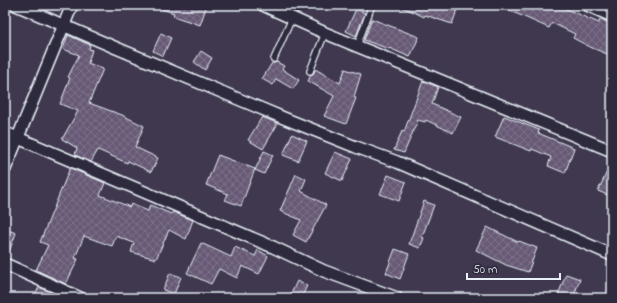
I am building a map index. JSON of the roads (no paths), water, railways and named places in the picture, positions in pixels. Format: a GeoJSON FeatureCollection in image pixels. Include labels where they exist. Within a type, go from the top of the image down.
{"type":"FeatureCollection","features":[{"type":"Feature","properties":{"kind":"street"},"geometry":{"type":"LineString","coordinates":[[16,5],[279,116],[397,162],[612,255]]}},
{"type":"Feature","properties":{"kind":"street"},"geometry":{"type":"LineString","coordinates":[[5,169],[72,5]]}},
{"type":"Feature","properties":{"kind":"street"},"geometry":{"type":"LineString","coordinates":[[263,5],[325,33],[612,151]]}},
{"type":"Feature","properties":{"kind":"street"},"geometry":{"type":"LineString","coordinates":[[587,5],[612,16]]}},
{"type":"Feature","properties":{"kind":"street"},"geometry":{"type":"LineString","coordinates":[[5,133],[266,244],[324,271],[391,297]]}},
{"type":"Feature","properties":{"kind":"street"},"geometry":{"type":"LineString","coordinates":[[5,264],[80,298]]}},
{"type":"Feature","properties":{"kind":"lane"},"geometry":{"type":"LineString","coordinates":[[357,46],[372,5]]}},
{"type":"Feature","properties":{"kind":"lane"},"geometry":{"type":"LineString","coordinates":[[274,59],[292,18]]}},
{"type":"Feature","properties":{"kind":"lane"},"geometry":{"type":"LineString","coordinates":[[310,71],[325,33]]}}]}
